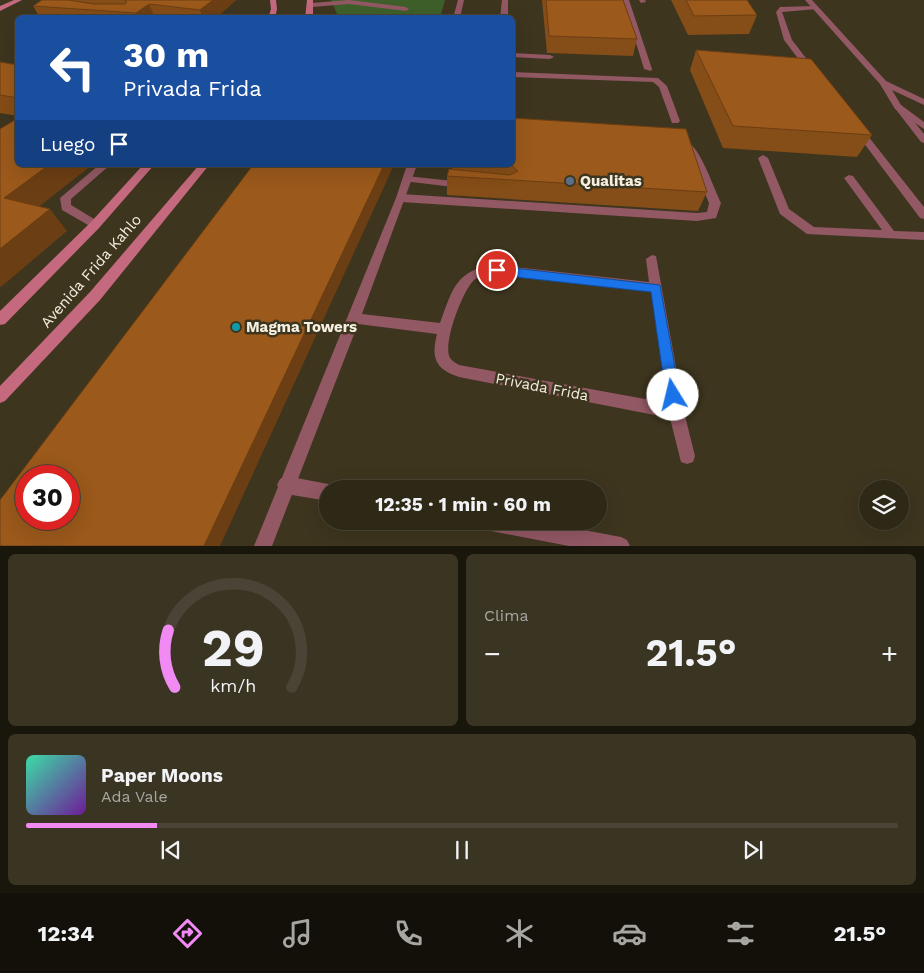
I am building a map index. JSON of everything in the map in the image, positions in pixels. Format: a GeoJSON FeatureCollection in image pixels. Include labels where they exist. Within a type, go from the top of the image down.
{"type":"FeatureCollection","features":[{"type":"Feature","properties":{"kind":"street"},"geometry":{"type":"LineString","coordinates":[[0,9],[19,0]]}},
{"type":"Feature","properties":{"kind":"street"},"geometry":{"type":"LineString","coordinates":[[272,15],[274,9],[273,0]]}},
{"type":"Feature","properties":{"kind":"street"},"geometry":{"type":"LineString","coordinates":[[457,15],[460,0]]}},
{"type":"Feature","properties":{"kind":"street"},"geometry":{"type":"LineString","coordinates":[[504,15],[505,0]]}},
{"type":"Feature","properties":{"kind":"street"},"geometry":{"type":"LineString","coordinates":[[626,0],[648,69]]}},
{"type":"Feature","properties":{"kind":"street"},"geometry":{"type":"LineString","coordinates":[[808,0],[884,83],[898,107],[924,140]]}},
{"type":"Feature","properties":{"kind":"street"},"geometry":{"type":"LineString","coordinates":[[311,3],[350,2],[406,9]]}},
{"type":"Feature","properties":{"kind":"street"},"geometry":{"type":"LineString","coordinates":[[815,8],[788,7],[780,9],[779,12],[788,40],[818,78]]}},
{"type":"Feature","properties":{"kind":"street"},"geometry":{"type":"LineString","coordinates":[[515,56],[550,58]]}},
{"type":"Feature","properties":{"kind":"street"},"geometry":{"type":"LineString","coordinates":[[515,74],[655,80],[663,86],[675,121]]}},
{"type":"Feature","properties":{"kind":"street"},"geometry":{"type":"LineString","coordinates":[[884,83],[924,102]]}},
{"type":"Feature","properties":{"kind":"street"},"geometry":{"type":"LineString","coordinates":[[898,107],[924,126]]}},
{"type":"Feature","properties":{"kind":"street"},"geometry":{"type":"LineString","coordinates":[[853,124],[924,214]]}},
{"type":"Feature","properties":{"kind":"street"},"geometry":{"type":"LineString","coordinates":[[402,198],[697,218],[712,215],[715,203],[693,153],[688,145],[674,141]]}},
{"type":"Feature","properties":{"kind":"street"},"geometry":{"type":"LineString","coordinates":[[763,158],[784,211],[811,231],[924,236]]}},
{"type":"Feature","properties":{"kind":"street"},"geometry":{"type":"LineString","coordinates":[[95,225],[66,207],[65,198],[102,167]]}},
{"type":"Feature","properties":{"kind":"street","name":"Avenida Frida Kahlo"},"geometry":{"type":"LineString","coordinates":[[0,320],[95,225],[147,167]]}},
{"type":"Feature","properties":{"kind":"street","name":"Avenida Frida Kahlo"},"geometry":{"type":"LineString","coordinates":[[0,396],[95,296],[202,167]]}},
{"type":"Feature","properties":{"kind":"street"},"geometry":{"type":"LineString","coordinates":[[263,546],[402,198],[410,172],[472,186]]}},
{"type":"Feature","properties":{"kind":"street"},"geometry":{"type":"LineString","coordinates":[[849,178],[891,235]]}},
{"type":"Feature","properties":{"kind":"street"},"geometry":{"type":"LineString","coordinates":[[652,258],[676,412],[686,456]]}},
{"type":"Feature","properties":{"kind":"street","name":"Privada Frida"},"geometry":{"type":"LineString","coordinates":[[656,288],[497,270],[481,272],[466,281],[445,329],[441,352],[444,362],[454,370],[676,412]]}},
{"type":"Feature","properties":{"kind":"street"},"geometry":{"type":"LineString","coordinates":[[354,318],[445,329]]}},
{"type":"Feature","properties":{"kind":"street"},"geometry":{"type":"LineString","coordinates":[[286,486],[319,492]]}},
{"type":"Feature","properties":{"kind":"street"},"geometry":{"type":"LineString","coordinates":[[535,530],[621,546]]}},
{"type":"Feature","properties":{"kind":"green space"},"geometry":{"type":"Polygon","coordinates":[[[331,0],[445,0],[441,15],[337,14],[331,0]]]}},
{"type":"Feature","properties":{"kind":"building"},"geometry":{"type":"Polygon","coordinates":[[[42,0],[125,4],[127,2],[124,0],[213,0],[200,10],[149,4],[136,13],[33,6],[42,0]]]}},
{"type":"Feature","properties":{"kind":"building"},"geometry":{"type":"Polygon","coordinates":[[[546,0],[623,0],[637,39],[549,36],[546,0]]]}},
{"type":"Feature","properties":{"kind":"building"},"geometry":{"type":"Polygon","coordinates":[[[686,0],[747,0],[757,15],[694,16],[686,0]]]}},
{"type":"Feature","properties":{"kind":"building"},"geometry":{"type":"Polygon","coordinates":[[[696,50],[811,59],[872,135],[733,126],[696,50]]]}},
{"type":"Feature","properties":{"kind":"building"},"geometry":{"type":"Polygon","coordinates":[[[0,62],[15,64],[15,98],[0,95],[0,62]]]}},
{"type":"Feature","properties":{"kind":"building"},"geometry":{"type":"Polygon","coordinates":[[[515,118],[686,129],[707,192],[447,176],[449,169],[510,175],[518,171],[513,167],[515,167],[515,118]]]}},
{"type":"Feature","properties":{"kind":"building"},"geometry":{"type":"Polygon","coordinates":[[[15,120],[15,167],[46,167],[4,198],[50,209],[0,249],[0,129],[15,120]]]}},
{"type":"Feature","properties":{"kind":"building","name":"Magma Towers"},"geometry":{"type":"Polygon","coordinates":[[[251,167],[383,167],[204,546],[0,546],[0,500],[15,480],[15,530],[80,530],[80,465],[26,465],[251,167]]]}},
{"type":"Feature","properties":{"kind":"place","name":"Qualitas"},"geometry":{"type":"Point","coordinates":[570,181]}},
{"type":"Feature","properties":{"kind":"place","name":"Magma Towers"},"geometry":{"type":"Point","coordinates":[236,327]}},
{"type":"Feature","properties":{"kind":"route"},"geometry":{"type":"LineString","coordinates":[[497,270],[656,288],[673,395]]}}]}
